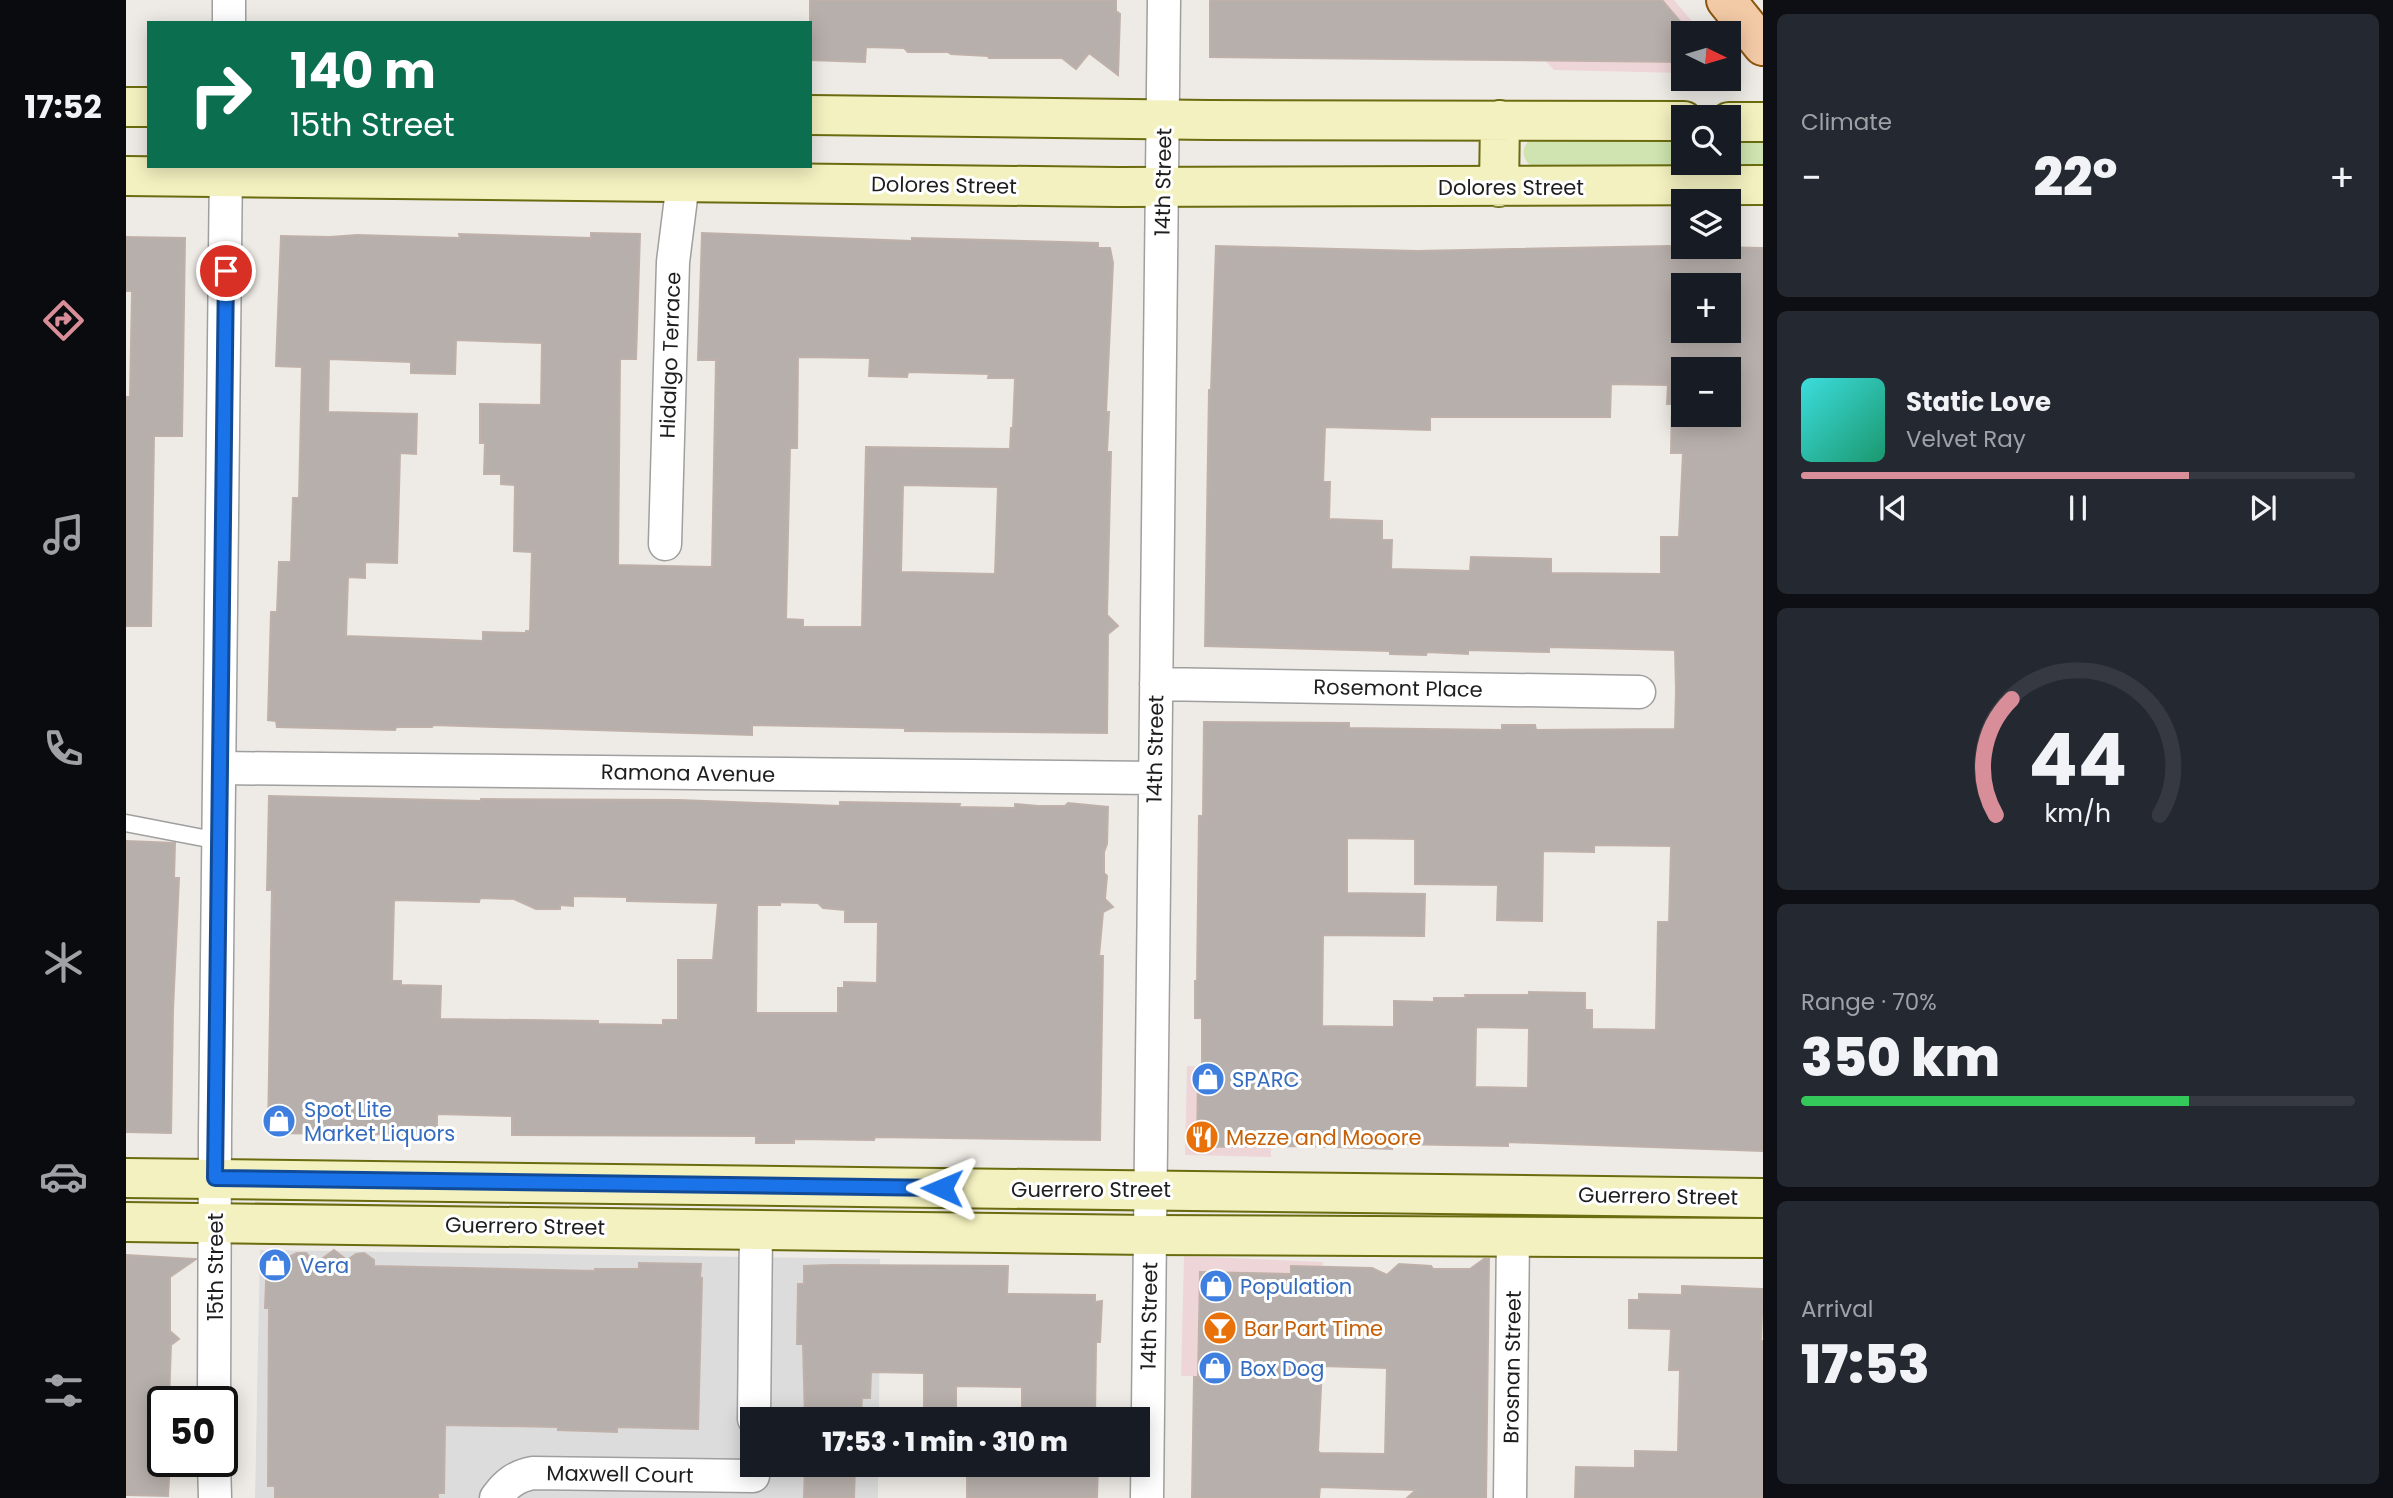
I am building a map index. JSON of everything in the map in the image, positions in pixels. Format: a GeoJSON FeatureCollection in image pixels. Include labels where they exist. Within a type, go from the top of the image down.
{"type":"FeatureCollection","features":[{"type":"Feature","properties":{"kind":"main road"},"geometry":{"type":"LineString","coordinates":[[1726,0],[1763,46]]}},
{"type":"Feature","properties":{"kind":"main road"},"geometry":{"type":"LineString","coordinates":[[126,107],[147,107]]}},
{"type":"Feature","properties":{"kind":"main road"},"geometry":{"type":"LineString","coordinates":[[812,115],[1671,121]]}},
{"type":"Feature","properties":{"kind":"main road"},"geometry":{"type":"LineString","coordinates":[[1499,187],[1500,120]]}},
{"type":"Feature","properties":{"kind":"main road"},"geometry":{"type":"LineString","coordinates":[[1741,122],[1763,122]]}},
{"type":"Feature","properties":{"kind":"main road","name":"Dolores Street"},"geometry":{"type":"LineString","coordinates":[[126,176],[226,171],[684,174],[1163,187],[1763,185]]}},
{"type":"Feature","properties":{"kind":"main road","name":"Guerrero Street"},"geometry":{"type":"LineString","coordinates":[[126,1178],[1763,1198]]}},
{"type":"Feature","properties":{"kind":"main road","name":"Guerrero Street"},"geometry":{"type":"LineString","coordinates":[[126,1222],[1149,1235],[1763,1238]]}},
{"type":"Feature","properties":{"kind":"street"},"geometry":{"type":"LineString","coordinates":[[229,0],[229,21]]}},
{"type":"Feature","properties":{"kind":"street","name":"14th Street"},"geometry":{"type":"LineString","coordinates":[[1147,1498],[1164,0]]}},
{"type":"Feature","properties":{"kind":"street","name":"15th Street"},"geometry":{"type":"LineString","coordinates":[[214,1386],[226,171]]}},
{"type":"Feature","properties":{"kind":"street","name":"Hidalgo Terrace"},"geometry":{"type":"LineString","coordinates":[[665,544],[673,262],[684,174]]}},
{"type":"Feature","properties":{"kind":"street","name":"Rosemont Place"},"geometry":{"type":"LineString","coordinates":[[1156,684],[1639,692]]}},
{"type":"Feature","properties":{"kind":"street","name":"Ramona Avenue"},"geometry":{"type":"LineString","coordinates":[[220,768],[1155,778]]}},
{"type":"Feature","properties":{"kind":"street"},"geometry":{"type":"LineString","coordinates":[[754,1407],[756,1230]]}},
{"type":"Feature","properties":{"kind":"street","name":"Brosnan Street"},"geometry":{"type":"LineString","coordinates":[[1510,1498],[1513,1235]]}},
{"type":"Feature","properties":{"kind":"street","name":"Maxwell Court"},"geometry":{"type":"LineString","coordinates":[[496,1498],[512,1480],[533,1473],[753,1480]]}},
{"type":"Feature","properties":{"kind":"street"},"geometry":{"type":"LineString","coordinates":[[215,1477],[215,1498]]}},
{"type":"Feature","properties":{"kind":"lane"},"geometry":{"type":"LineString","coordinates":[[126,823],[219,841]]}},
{"type":"Feature","properties":{"kind":"shaded area"},"geometry":{"type":"Polygon","coordinates":[[[1489,0],[1674,0],[1692,21],[1671,21],[1671,73],[1554,70],[1489,0]]]}},
{"type":"Feature","properties":{"kind":"shaded area"},"geometry":{"type":"Polygon","coordinates":[[[1187,1066],[1270,1070],[1271,1157],[1185,1155],[1187,1066]]]}},
{"type":"Feature","properties":{"kind":"shaded area"},"geometry":{"type":"Polygon","coordinates":[[[260,1250],[880,1259],[879,1407],[740,1407],[740,1477],[878,1477],[878,1498],[255,1498],[260,1250]]]}},
{"type":"Feature","properties":{"kind":"shaded area"},"geometry":{"type":"Polygon","coordinates":[[[1184,1256],[1323,1262],[1322,1378],[1181,1376],[1184,1256]]]}},
{"type":"Feature","properties":{"kind":"green space"},"geometry":{"type":"Polygon","coordinates":[[[1534,137],[1671,138],[1671,170],[1532,167],[1524,155],[1524,147],[1534,137]]]}},
{"type":"Feature","properties":{"kind":"green space"},"geometry":{"type":"Polygon","coordinates":[[[1741,139],[1763,139],[1763,172],[1741,172],[1741,139]]]}},
{"type":"Feature","properties":{"kind":"building"},"geometry":{"type":"Polygon","coordinates":[[[810,0],[1116,0],[1116,11],[1120,14],[1118,75],[1089,53],[1076,69],[1062,58],[989,58],[948,52],[908,52],[904,48],[866,47],[865,62],[812,60],[810,0]]]}},
{"type":"Feature","properties":{"kind":"building"},"geometry":{"type":"Polygon","coordinates":[[[1210,0],[1662,0],[1680,21],[1671,21],[1671,62],[1210,57],[1210,0]]]}},
{"type":"Feature","properties":{"kind":"building"},"geometry":{"type":"Polygon","coordinates":[[[591,233],[640,234],[636,359],[620,359],[618,565],[712,567],[716,360],[698,360],[702,233],[912,241],[912,238],[1098,243],[1098,248],[1110,248],[1113,263],[1106,412],[1109,412],[1107,452],[1111,452],[1107,615],[1118,626],[1108,634],[1107,733],[905,731],[905,728],[752,725],[752,735],[433,725],[396,727],[395,730],[277,727],[276,721],[268,720],[271,612],[277,612],[279,562],[291,562],[293,498],[299,498],[302,367],[276,366],[281,236],[460,238],[459,234],[591,238],[591,233]],[[456,340],[455,374],[411,373],[411,362],[329,359],[328,412],[417,414],[416,454],[400,453],[397,563],[365,562],[365,578],[348,577],[346,636],[483,641],[483,632],[530,631],[532,552],[514,551],[515,485],[501,484],[501,474],[484,474],[485,443],[480,443],[480,404],[541,405],[542,343],[456,340]],[[798,357],[797,448],[790,448],[786,619],[803,620],[803,627],[862,627],[866,447],[1010,449],[1015,378],[988,378],[989,374],[908,372],[907,377],[869,376],[870,358],[798,357]],[[903,485],[901,572],[995,574],[998,487],[903,485]]]}},
{"type":"Feature","properties":{"kind":"building"},"geometry":{"type":"Polygon","coordinates":[[[126,237],[185,238],[182,436],[154,436],[151,626],[126,626],[126,397],[130,397],[132,291],[126,291],[126,237]]]}},
{"type":"Feature","properties":{"kind":"building"},"geometry":{"type":"Polygon","coordinates":[[[1216,246],[1417,251],[1671,246],[1671,259],[1741,259],[1741,248],[1763,248],[1763,1151],[1508,1142],[1508,1146],[1392,1144],[1392,1149],[1307,1146],[1197,1147],[1198,1075],[1202,1075],[1202,1018],[1195,1018],[1195,981],[1199,816],[1203,816],[1204,722],[1349,723],[1349,728],[1502,730],[1502,725],[1535,725],[1536,730],[1675,729],[1676,690],[1675,650],[1549,647],[1549,652],[1468,650],[1468,654],[1427,652],[1426,655],[1390,654],[1390,651],[1205,646],[1209,390],[1216,246]],[[1671,357],[1671,404],[1667,404],[1668,385],[1611,384],[1610,417],[1430,417],[1430,430],[1325,427],[1323,482],[1330,482],[1329,519],[1382,521],[1382,540],[1392,540],[1391,569],[1470,571],[1471,557],[1551,559],[1551,573],[1661,574],[1661,537],[1679,537],[1683,453],[1671,453],[1672,427],[1741,427],[1741,357],[1671,357]],[[1347,838],[1347,893],[1425,894],[1424,936],[1323,935],[1322,1026],[1394,1027],[1394,1001],[1434,1002],[1434,998],[1529,995],[1529,992],[1585,993],[1585,1010],[1592,1010],[1592,1029],[1656,1030],[1658,922],[1669,922],[1671,846],[1594,845],[1594,852],[1543,851],[1542,921],[1497,920],[1498,885],[1415,884],[1415,839],[1347,838]],[[1476,1027],[1475,1087],[1528,1088],[1529,1028],[1476,1027]]]}},
{"type":"Feature","properties":{"kind":"building"},"geometry":{"type":"Polygon","coordinates":[[[269,796],[481,801],[679,800],[840,806],[840,802],[960,804],[959,807],[1015,808],[1015,804],[1065,806],[1068,803],[1108,807],[1107,844],[1104,852],[1104,873],[1107,876],[1105,899],[1113,907],[1103,912],[1099,956],[1103,956],[1100,1140],[875,1137],[874,1140],[794,1139],[794,1143],[756,1143],[756,1136],[512,1135],[512,1116],[437,1114],[437,1135],[268,1133],[272,890],[267,890],[269,796]],[[573,896],[573,906],[560,905],[560,909],[536,909],[514,899],[480,898],[479,902],[394,900],[392,981],[401,981],[401,985],[441,986],[440,1019],[598,1021],[598,1024],[663,1025],[663,1020],[678,1020],[678,960],[713,960],[718,903],[627,901],[627,897],[573,896]],[[780,902],[780,905],[757,905],[756,1013],[838,1013],[838,988],[844,988],[844,982],[877,983],[878,922],[845,922],[845,910],[823,908],[818,903],[780,902]]]}},
{"type":"Feature","properties":{"kind":"building"},"geometry":{"type":"Polygon","coordinates":[[[126,841],[175,843],[174,878],[179,878],[171,1133],[126,1132],[126,841]]]}},
{"type":"Feature","properties":{"kind":"building"},"geometry":{"type":"Polygon","coordinates":[[[334,1250],[347,1260],[356,1254],[364,1253],[374,1260],[374,1266],[595,1271],[639,1269],[639,1263],[701,1264],[698,1429],[617,1427],[617,1432],[558,1430],[558,1427],[445,1425],[444,1493],[438,1493],[438,1498],[275,1498],[275,1486],[268,1486],[269,1308],[265,1308],[267,1257],[289,1257],[306,1253],[316,1263],[334,1250]]]}},
{"type":"Feature","properties":{"kind":"building"},"geometry":{"type":"Polygon","coordinates":[[[126,1255],[196,1259],[170,1277],[170,1331],[179,1339],[171,1345],[170,1386],[147,1386],[147,1477],[169,1477],[168,1496],[126,1495],[126,1255]]]}},
{"type":"Feature","properties":{"kind":"building"},"geometry":{"type":"Polygon","coordinates":[[[1484,1259],[1489,1259],[1486,1498],[1407,1498],[1416,1490],[1320,1487],[1319,1498],[1192,1498],[1194,1377],[1198,1377],[1200,1272],[1291,1274],[1291,1266],[1372,1268],[1387,1275],[1399,1264],[1431,1266],[1433,1269],[1470,1269],[1484,1259]],[[1322,1366],[1320,1453],[1385,1454],[1387,1368],[1322,1366]]]}},
{"type":"Feature","properties":{"kind":"building"},"geometry":{"type":"Polygon","coordinates":[[[804,1266],[1008,1266],[1007,1294],[1095,1295],[1095,1302],[1102,1301],[1100,1342],[1096,1342],[1095,1407],[1022,1407],[1022,1387],[956,1386],[956,1407],[924,1407],[924,1373],[871,1372],[870,1398],[862,1398],[861,1407],[805,1407],[803,1344],[797,1344],[798,1284],[804,1284],[804,1266]]]}},
{"type":"Feature","properties":{"kind":"building"},"geometry":{"type":"Polygon","coordinates":[[[1682,1286],[1763,1289],[1763,1498],[1575,1498],[1576,1467],[1635,1468],[1635,1451],[1678,1452],[1680,1370],[1669,1370],[1671,1329],[1629,1328],[1629,1300],[1639,1300],[1639,1294],[1682,1295],[1682,1286]]]}},
{"type":"Feature","properties":{"kind":"building"},"geometry":{"type":"Polygon","coordinates":[[[805,1477],[855,1477],[854,1498],[804,1498],[805,1477]]]}},
{"type":"Feature","properties":{"kind":"building"},"geometry":{"type":"Polygon","coordinates":[[[967,1477],[1098,1477],[1097,1498],[967,1498],[967,1477]]]}},
{"type":"Feature","properties":{"kind":"place","name":"SPARC"},"geometry":{"type":"Point","coordinates":[1208,1079]}},
{"type":"Feature","properties":{"kind":"place","name":"Spot Lite Market Liquors"},"geometry":{"type":"Point","coordinates":[279,1121]}},
{"type":"Feature","properties":{"kind":"place","name":"Mezze and Mooore"},"geometry":{"type":"Point","coordinates":[1202,1137]}},
{"type":"Feature","properties":{"kind":"place","name":"Vera"},"geometry":{"type":"Point","coordinates":[275,1265]}},
{"type":"Feature","properties":{"kind":"place","name":"Population"},"geometry":{"type":"Point","coordinates":[1216,1286]}},
{"type":"Feature","properties":{"kind":"place","name":"Bar Part Time"},"geometry":{"type":"Point","coordinates":[1220,1328]}},
{"type":"Feature","properties":{"kind":"place","name":"Box Dog"},"geometry":{"type":"Point","coordinates":[1215,1368]}},
{"type":"Feature","properties":{"kind":"route"},"geometry":{"type":"LineString","coordinates":[[226,271],[215,1178],[942,1188]]}}]}
